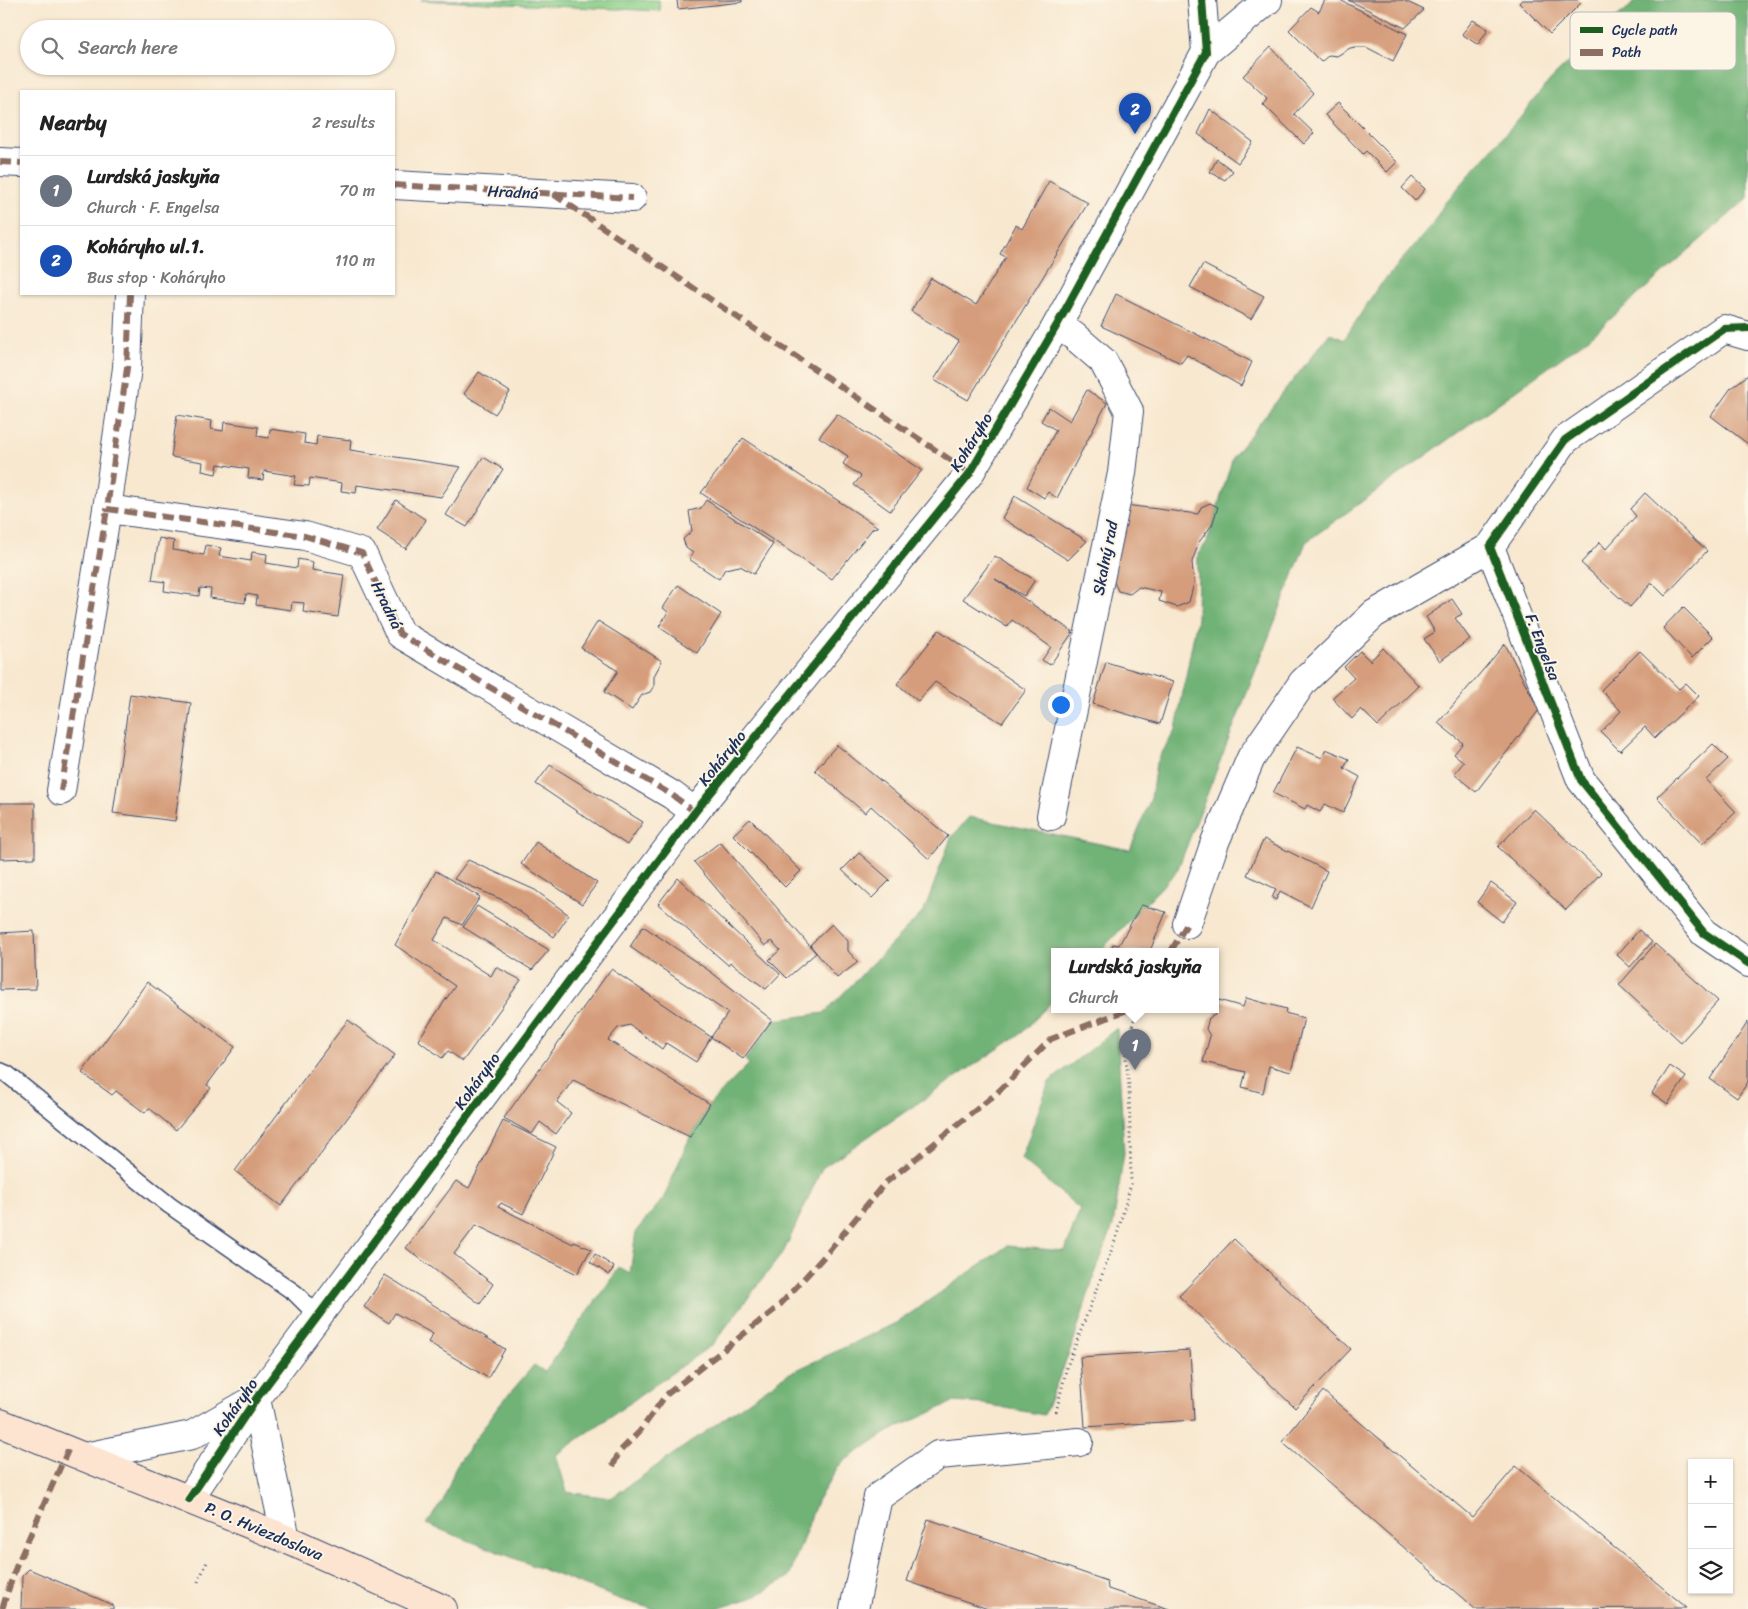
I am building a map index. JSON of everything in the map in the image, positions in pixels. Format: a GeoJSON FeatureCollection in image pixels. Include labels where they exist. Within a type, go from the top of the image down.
{"type":"FeatureCollection","features":[{"type":"Feature","properties":{"kind":"street"},"geometry":{"type":"LineString","coordinates":[[1202,0],[1206,52]]}},
{"type":"Feature","properties":{"kind":"street"},"geometry":{"type":"LineString","coordinates":[[1206,52],[1268,0]]}},
{"type":"Feature","properties":{"kind":"street","name":"Koháryho"},"geometry":{"type":"LineString","coordinates":[[189,1499],[256,1399],[695,812],[970,473],[1057,325],[1206,52]]}},
{"type":"Feature","properties":{"kind":"street"},"geometry":{"type":"LineString","coordinates":[[0,162],[20,163]]}},
{"type":"Feature","properties":{"kind":"street","name":"Hradná"},"geometry":{"type":"LineString","coordinates":[[395,185],[632,198]]}},
{"type":"Feature","properties":{"kind":"street"},"geometry":{"type":"LineString","coordinates":[[61,791],[107,510],[127,368],[130,295]]}},
{"type":"Feature","properties":{"kind":"street","name":"Skalný rad"},"geometry":{"type":"LineString","coordinates":[[1052,816],[1122,473],[1128,411],[1103,361],[1074,336],[1057,325]]}},
{"type":"Feature","properties":{"kind":"street"},"geometry":{"type":"LineString","coordinates":[[1187,924],[1215,842],[1251,758],[1303,682],[1374,614],[1490,547],[1565,440],[1682,356],[1724,329],[1748,336]]}},
{"type":"Feature","properties":{"kind":"street","name":"Hradná"},"geometry":{"type":"LineString","coordinates":[[107,510],[305,536],[362,553],[400,634],[672,795],[695,812]]}},
{"type":"Feature","properties":{"kind":"street","name":"F. Engelsa"},"geometry":{"type":"LineString","coordinates":[[1490,547],[1581,780],[1704,933],[1748,963]]}},
{"type":"Feature","properties":{"kind":"street","name":"Koháryho"},"geometry":{"type":"LineString","coordinates":[[86,1457],[192,1434],[256,1399]]}},
{"type":"Feature","properties":{"kind":"street","name":"Koháryho"},"geometry":{"type":"LineString","coordinates":[[256,1399],[286,1539]]}},
{"type":"Feature","properties":{"kind":"street","name":"P. O. Hviezdoslava"},"geometry":{"type":"LineString","coordinates":[[0,1422],[286,1539],[442,1609]]}},
{"type":"Feature","properties":{"kind":"street"},"geometry":{"type":"LineString","coordinates":[[852,1608],[878,1497],[938,1455],[1079,1442]]}},
{"type":"Feature","properties":{"kind":"lane"},"geometry":{"type":"LineString","coordinates":[[0,1071],[7,1074],[169,1205],[295,1293],[319,1317]]}},
{"type":"Feature","properties":{"kind":"path"},"geometry":{"type":"LineString","coordinates":[[1048,1444],[1067,1367],[1116,1238],[1131,1184],[1129,1086],[1125,1051],[1136,1013]]}},
{"type":"Feature","properties":{"kind":"path"},"geometry":{"type":"LineString","coordinates":[[198,1582],[207,1562]]}},
{"type":"Feature","properties":{"kind":"green space"},"geometry":{"type":"Polygon","coordinates":[[[421,0],[659,0],[660,11],[421,0]]]}},
{"type":"Feature","properties":{"kind":"green space"},"geometry":{"type":"Polygon","coordinates":[[[1638,0],[1748,0],[1748,198],[1589,338],[1306,542],[1177,871],[1103,948],[1051,948],[1051,1002],[1023,1032],[822,1168],[784,1251],[713,1344],[556,1455],[567,1492],[611,1498],[786,1375],[898,1322],[1007,1246],[1065,1251],[1080,1209],[1021,1159],[1049,1082],[1117,1028],[1124,1153],[1113,1226],[1093,1279],[1074,1340],[1044,1415],[984,1404],[953,1402],[888,1432],[841,1463],[817,1501],[789,1577],[754,1597],[717,1609],[653,1609],[622,1600],[426,1524],[443,1501],[456,1466],[498,1407],[534,1365],[545,1372],[619,1268],[630,1274],[636,1231],[663,1199],[690,1137],[710,1104],[749,1064],[745,1060],[775,1020],[824,1013],[924,911],[951,838],[969,817],[1130,850],[1151,798],[1156,763],[1176,729],[1197,618],[1198,554],[1207,542],[1233,457],[1330,333],[1344,340],[1376,290],[1432,225],[1444,204],[1551,79],[1570,61],[1570,70],[1736,70],[1736,12],[1623,12],[1638,0]]]}},
{"type":"Feature","properties":{"kind":"building"},"geometry":{"type":"Polygon","coordinates":[[[677,0],[742,0],[742,2],[678,9],[677,0]]]}},
{"type":"Feature","properties":{"kind":"building"},"geometry":{"type":"Polygon","coordinates":[[[1325,0],[1340,0],[1407,34],[1393,61],[1366,47],[1356,47],[1350,48],[1337,56],[1329,55],[1321,62],[1289,30],[1311,7],[1319,12],[1325,0]]]}},
{"type":"Feature","properties":{"kind":"building"},"geometry":{"type":"Polygon","coordinates":[[[1348,0],[1403,0],[1424,10],[1405,28],[1348,0]]]}},
{"type":"Feature","properties":{"kind":"building"},"geometry":{"type":"Polygon","coordinates":[[[1522,0],[1578,0],[1581,3],[1550,34],[1519,3],[1522,0]]]}},
{"type":"Feature","properties":{"kind":"building"},"geometry":{"type":"Polygon","coordinates":[[[1473,20],[1488,29],[1478,45],[1462,34],[1473,20]]]}},
{"type":"Feature","properties":{"kind":"building"},"geometry":{"type":"Polygon","coordinates":[[[1271,47],[1313,93],[1294,114],[1314,133],[1304,144],[1263,104],[1267,98],[1243,76],[1271,47]]]}},
{"type":"Feature","properties":{"kind":"building"},"geometry":{"type":"Polygon","coordinates":[[[1338,103],[1397,162],[1387,172],[1366,151],[1363,154],[1325,115],[1338,103]]]}},
{"type":"Feature","properties":{"kind":"building"},"geometry":{"type":"Polygon","coordinates":[[[1210,109],[1253,142],[1238,163],[1198,134],[1210,109]]]}},
{"type":"Feature","properties":{"kind":"building"},"geometry":{"type":"Polygon","coordinates":[[[1217,159],[1233,171],[1225,180],[1210,172],[1217,159]]]}},
{"type":"Feature","properties":{"kind":"building"},"geometry":{"type":"Polygon","coordinates":[[[1412,177],[1425,189],[1415,201],[1402,188],[1412,177]]]}},
{"type":"Feature","properties":{"kind":"building"},"geometry":{"type":"Polygon","coordinates":[[[1049,181],[1088,203],[968,400],[934,380],[959,341],[911,311],[931,278],[976,305],[1006,257],[1000,254],[1016,225],[1022,229],[1049,181]]]}},
{"type":"Feature","properties":{"kind":"building"},"geometry":{"type":"Polygon","coordinates":[[[1203,264],[1264,296],[1251,319],[1190,287],[1203,264]]]}},
{"type":"Feature","properties":{"kind":"building"},"geometry":{"type":"Polygon","coordinates":[[[1116,294],[1252,362],[1241,386],[1187,355],[1181,363],[1101,326],[1116,294]]]}},
{"type":"Feature","properties":{"kind":"building"},"geometry":{"type":"Polygon","coordinates":[[[479,372],[510,392],[495,414],[464,394],[479,372]]]}},
{"type":"Feature","properties":{"kind":"building"},"geometry":{"type":"Polygon","coordinates":[[[1748,375],[1748,444],[1711,416],[1731,388],[1748,375]]]}},
{"type":"Feature","properties":{"kind":"building"},"geometry":{"type":"Polygon","coordinates":[[[1087,390],[1107,403],[1057,498],[1048,492],[1044,498],[1027,487],[1056,430],[1041,421],[1049,407],[1070,421],[1087,390]]]}},
{"type":"Feature","properties":{"kind":"building"},"geometry":{"type":"Polygon","coordinates":[[[837,414],[922,470],[890,511],[854,485],[861,476],[843,464],[848,456],[819,437],[837,414]]]}},
{"type":"Feature","properties":{"kind":"building"},"geometry":{"type":"Polygon","coordinates":[[[177,415],[212,421],[211,429],[223,431],[224,422],[258,427],[257,436],[269,438],[270,429],[305,434],[304,443],[316,445],[317,436],[351,440],[350,450],[461,467],[441,497],[357,485],[356,493],[341,491],[342,483],[310,478],[309,486],[294,485],[296,476],[264,471],[263,480],[248,478],[249,469],[218,464],[216,474],[202,471],[203,462],[171,457],[177,415]]]}},
{"type":"Feature","properties":{"kind":"building"},"geometry":{"type":"Polygon","coordinates":[[[743,438],[878,527],[873,528],[832,579],[701,493],[743,438]]]}},
{"type":"Feature","properties":{"kind":"building"},"geometry":{"type":"Polygon","coordinates":[[[483,457],[503,469],[467,527],[446,515],[483,457]]]}},
{"type":"Feature","properties":{"kind":"building"},"geometry":{"type":"Polygon","coordinates":[[[1645,493],[1707,551],[1665,596],[1652,583],[1630,607],[1581,563],[1600,542],[1606,549],[1636,516],[1630,509],[1645,493]]]}},
{"type":"Feature","properties":{"kind":"building"},"geometry":{"type":"Polygon","coordinates":[[[1015,496],[1087,541],[1068,560],[1002,518],[1015,496]]]}},
{"type":"Feature","properties":{"kind":"building"},"geometry":{"type":"Polygon","coordinates":[[[396,500],[426,520],[406,549],[377,530],[396,500]]]}},
{"type":"Feature","properties":{"kind":"building"},"geometry":{"type":"Polygon","coordinates":[[[706,500],[773,544],[754,574],[740,566],[725,569],[719,579],[689,559],[693,553],[686,548],[683,539],[692,531],[689,511],[701,508],[706,500]]]}},
{"type":"Feature","properties":{"kind":"building"},"geometry":{"type":"Polygon","coordinates":[[[1210,503],[1218,507],[1212,525],[1199,542],[1192,562],[1194,583],[1189,602],[1177,607],[1159,601],[1161,592],[1139,587],[1130,594],[1118,591],[1113,580],[1125,505],[1198,514],[1201,507],[1210,503]]]}},
{"type":"Feature","properties":{"kind":"building"},"geometry":{"type":"Polygon","coordinates":[[[159,538],[174,541],[173,550],[204,555],[206,545],[221,548],[219,556],[251,561],[252,552],[267,554],[266,563],[297,568],[298,559],[313,562],[312,570],[344,575],[338,617],[303,612],[304,603],[292,602],[291,610],[256,605],[257,596],[246,594],[245,603],[210,598],[211,589],[200,588],[199,596],[164,591],[165,582],[152,580],[159,538]]]}},
{"type":"Feature","properties":{"kind":"building"},"geometry":{"type":"Polygon","coordinates":[[[995,556],[1035,580],[1024,596],[995,579],[1073,632],[1050,665],[1042,660],[1051,647],[1012,620],[1007,627],[963,599],[995,556]]]}},
{"type":"Feature","properties":{"kind":"building"},"geometry":{"type":"Polygon","coordinates":[[[678,585],[721,614],[697,653],[659,627],[668,612],[663,608],[678,585]]]}},
{"type":"Feature","properties":{"kind":"building"},"geometry":{"type":"Polygon","coordinates":[[[1452,599],[1462,614],[1455,618],[1470,639],[1440,661],[1424,639],[1435,632],[1426,617],[1452,599]]]}},
{"type":"Feature","properties":{"kind":"building"},"geometry":{"type":"Polygon","coordinates":[[[1683,607],[1713,637],[1692,658],[1663,628],[1683,607]]]}},
{"type":"Feature","properties":{"kind":"building"},"geometry":{"type":"Polygon","coordinates":[[[598,621],[662,661],[654,676],[654,686],[650,692],[642,695],[632,710],[604,692],[618,671],[581,648],[598,621]]]}},
{"type":"Feature","properties":{"kind":"building"},"geometry":{"type":"Polygon","coordinates":[[[939,630],[1026,690],[1002,723],[935,682],[918,701],[897,684],[939,630]]]}},
{"type":"Feature","properties":{"kind":"building"},"geometry":{"type":"Polygon","coordinates":[[[1505,644],[1539,710],[1476,792],[1454,774],[1464,762],[1454,754],[1463,743],[1438,723],[1505,644]]]}},
{"type":"Feature","properties":{"kind":"building"},"geometry":{"type":"Polygon","coordinates":[[[1383,648],[1419,686],[1378,726],[1361,709],[1352,719],[1332,698],[1354,678],[1344,667],[1360,651],[1370,661],[1383,648]]]}},
{"type":"Feature","properties":{"kind":"building"},"geometry":{"type":"Polygon","coordinates":[[[1640,651],[1679,689],[1686,683],[1699,696],[1655,738],[1645,727],[1620,751],[1601,732],[1621,711],[1601,690],[1640,651]]]}},
{"type":"Feature","properties":{"kind":"building"},"geometry":{"type":"Polygon","coordinates":[[[1106,662],[1173,682],[1160,724],[1093,704],[1106,662]]]}},
{"type":"Feature","properties":{"kind":"building"},"geometry":{"type":"Polygon","coordinates":[[[130,694],[191,703],[175,821],[113,813],[130,694]]]}},
{"type":"Feature","properties":{"kind":"building"},"geometry":{"type":"Polygon","coordinates":[[[1713,744],[1728,759],[1706,780],[1736,812],[1702,844],[1657,797],[1713,744]]]}},
{"type":"Feature","properties":{"kind":"building"},"geometry":{"type":"Polygon","coordinates":[[[837,745],[948,836],[929,859],[871,806],[865,813],[815,770],[837,745]]]}},
{"type":"Feature","properties":{"kind":"building"},"geometry":{"type":"Polygon","coordinates":[[[1297,747],[1322,758],[1326,749],[1349,759],[1344,768],[1360,777],[1343,813],[1325,804],[1320,812],[1307,805],[1305,809],[1273,793],[1297,747]]]}},
{"type":"Feature","properties":{"kind":"building"},"geometry":{"type":"Polygon","coordinates":[[[550,765],[643,822],[627,845],[536,784],[550,765]]]}},
{"type":"Feature","properties":{"kind":"building"},"geometry":{"type":"Polygon","coordinates":[[[0,803],[35,803],[35,858],[0,859],[0,803]]]}},
{"type":"Feature","properties":{"kind":"building"},"geometry":{"type":"Polygon","coordinates":[[[1534,809],[1601,873],[1566,910],[1498,847],[1534,809]]]}},
{"type":"Feature","properties":{"kind":"building"},"geometry":{"type":"Polygon","coordinates":[[[750,819],[801,871],[785,887],[733,835],[750,819]]]}},
{"type":"Feature","properties":{"kind":"building"},"geometry":{"type":"Polygon","coordinates":[[[1264,839],[1327,871],[1311,907],[1280,891],[1276,900],[1272,898],[1276,889],[1247,875],[1264,839]]]}},
{"type":"Feature","properties":{"kind":"building"},"geometry":{"type":"Polygon","coordinates":[[[536,842],[597,883],[582,904],[521,864],[536,842]]]}},
{"type":"Feature","properties":{"kind":"building"},"geometry":{"type":"Polygon","coordinates":[[[720,842],[816,953],[787,978],[769,960],[780,950],[772,941],[765,946],[694,862],[720,842]]]}},
{"type":"Feature","properties":{"kind":"building"},"geometry":{"type":"Polygon","coordinates":[[[859,853],[890,880],[872,898],[842,870],[859,853]]]}},
{"type":"Feature","properties":{"kind":"building"},"geometry":{"type":"Polygon","coordinates":[[[468,860],[535,890],[569,915],[554,937],[505,901],[454,879],[468,860]]]}},
{"type":"Feature","properties":{"kind":"building"},"geometry":{"type":"Polygon","coordinates":[[[436,871],[480,897],[462,925],[447,918],[434,940],[491,976],[496,967],[521,980],[463,1061],[448,1051],[442,1058],[418,1040],[455,986],[395,945],[436,871]]]}},
{"type":"Feature","properties":{"kind":"building"},"geometry":{"type":"Polygon","coordinates":[[[678,878],[780,974],[766,989],[730,962],[728,965],[658,904],[678,878]]]}},
{"type":"Feature","properties":{"kind":"building"},"geometry":{"type":"Polygon","coordinates":[[[1491,883],[1517,902],[1502,922],[1477,902],[1491,883]]]}},
{"type":"Feature","properties":{"kind":"building"},"geometry":{"type":"Polygon","coordinates":[[[1141,905],[1166,912],[1151,948],[1112,948],[1113,944],[1119,945],[1141,905]]]}},
{"type":"Feature","properties":{"kind":"building"},"geometry":{"type":"Polygon","coordinates":[[[477,906],[549,950],[532,970],[463,927],[477,906]]]}},
{"type":"Feature","properties":{"kind":"building"},"geometry":{"type":"Polygon","coordinates":[[[832,924],[848,941],[848,951],[858,962],[837,978],[810,945],[832,924]]]}},
{"type":"Feature","properties":{"kind":"building"},"geometry":{"type":"Polygon","coordinates":[[[643,926],[711,972],[772,1020],[743,1059],[711,1037],[728,1013],[630,947],[643,926]]]}},
{"type":"Feature","properties":{"kind":"building"},"geometry":{"type":"Polygon","coordinates":[[[1639,930],[1652,942],[1630,967],[1617,955],[1639,930]]]}},
{"type":"Feature","properties":{"kind":"building"},"geometry":{"type":"Polygon","coordinates":[[[34,931],[36,989],[0,990],[0,933],[34,931]]]}},
{"type":"Feature","properties":{"kind":"building"},"geometry":{"type":"Polygon","coordinates":[[[1655,944],[1718,1001],[1681,1042],[1619,985],[1655,944]]]}},
{"type":"Feature","properties":{"kind":"building"},"geometry":{"type":"Polygon","coordinates":[[[611,969],[711,1037],[696,1062],[666,1043],[662,1049],[630,1025],[618,1028],[608,1040],[710,1104],[690,1137],[573,1080],[557,1102],[571,1113],[556,1134],[540,1122],[532,1134],[504,1118],[611,969]]]}},
{"type":"Feature","properties":{"kind":"building"},"geometry":{"type":"Polygon","coordinates":[[[147,982],[235,1047],[207,1085],[211,1088],[176,1130],[149,1108],[145,1113],[116,1091],[112,1095],[82,1073],[147,982]]]}},
{"type":"Feature","properties":{"kind":"building"},"geometry":{"type":"Polygon","coordinates":[[[1246,998],[1286,1009],[1285,1013],[1304,1018],[1291,1072],[1269,1066],[1263,1093],[1242,1087],[1246,1072],[1203,1062],[1210,1036],[1206,1029],[1209,1018],[1216,1013],[1219,1013],[1219,1000],[1243,1007],[1246,998]]]}},
{"type":"Feature","properties":{"kind":"building"},"geometry":{"type":"Polygon","coordinates":[[[348,1020],[395,1055],[281,1206],[235,1171],[348,1020]]]}},
{"type":"Feature","properties":{"kind":"building"},"geometry":{"type":"Polygon","coordinates":[[[1748,1022],[1748,1082],[1737,1098],[1710,1079],[1748,1022]]]}},
{"type":"Feature","properties":{"kind":"building"},"geometry":{"type":"Polygon","coordinates":[[[1670,1066],[1686,1077],[1668,1104],[1652,1093],[1670,1066]]]}},
{"type":"Feature","properties":{"kind":"building"},"geometry":{"type":"Polygon","coordinates":[[[503,1121],[556,1147],[523,1214],[501,1203],[498,1207],[573,1244],[574,1242],[591,1249],[577,1274],[476,1225],[454,1254],[493,1284],[480,1304],[406,1248],[456,1181],[469,1188],[503,1121]]]}},
{"type":"Feature","properties":{"kind":"building"},"geometry":{"type":"Polygon","coordinates":[[[1234,1239],[1351,1349],[1295,1408],[1179,1296],[1234,1239]]]}},
{"type":"Feature","properties":{"kind":"building"},"geometry":{"type":"Polygon","coordinates":[[[595,1254],[614,1267],[609,1275],[590,1262],[595,1254]]]}},
{"type":"Feature","properties":{"kind":"building"},"geometry":{"type":"Polygon","coordinates":[[[385,1275],[505,1349],[488,1378],[428,1342],[433,1334],[395,1313],[389,1323],[364,1307],[385,1275]]]}},
{"type":"Feature","properties":{"kind":"building"},"geometry":{"type":"Polygon","coordinates":[[[1190,1350],[1194,1420],[1085,1427],[1080,1357],[1190,1350]]]}},
{"type":"Feature","properties":{"kind":"building"},"geometry":{"type":"Polygon","coordinates":[[[1323,1391],[1472,1517],[1516,1466],[1687,1608],[1475,1609],[1282,1442],[1323,1391]]]}},
{"type":"Feature","properties":{"kind":"building"},"geometry":{"type":"Polygon","coordinates":[[[928,1519],[1107,1581],[1108,1589],[1169,1609],[988,1609],[907,1581],[928,1519]]]}},
{"type":"Feature","properties":{"kind":"building"},"geometry":{"type":"Polygon","coordinates":[[[29,1569],[113,1605],[113,1609],[21,1609],[22,1576],[29,1569]]]}},
{"type":"Feature","properties":{"kind":"marked path"},"geometry":{"type":"LineString","coordinates":[[0,162],[20,163]]}},
{"type":"Feature","properties":{"kind":"marked path"},"geometry":{"type":"LineString","coordinates":[[395,185],[632,198]]}},
{"type":"Feature","properties":{"kind":"marked path"},"geometry":{"type":"LineString","coordinates":[[553,194],[970,473]]}},
{"type":"Feature","properties":{"kind":"marked path"},"geometry":{"type":"LineString","coordinates":[[130,295],[127,368],[107,509],[305,536],[362,553],[400,634],[672,795],[695,812]]}},
{"type":"Feature","properties":{"kind":"marked path"},"geometry":{"type":"LineString","coordinates":[[61,791],[107,509]]}},
{"type":"Feature","properties":{"kind":"marked path"},"geometry":{"type":"LineString","coordinates":[[1173,948],[1187,924]]}},
{"type":"Feature","properties":{"kind":"marked path"},"geometry":{"type":"LineString","coordinates":[[613,1466],[619,1452],[640,1431],[666,1395],[778,1307],[829,1251],[884,1184],[997,1093],[1051,1039],[1119,1013]]}},
{"type":"Feature","properties":{"kind":"marked path"},"geometry":{"type":"LineString","coordinates":[[2,1609],[16,1567],[68,1450]]}},
{"type":"Feature","properties":{"kind":"cycle path"},"geometry":{"type":"LineString","coordinates":[[189,1499],[256,1399],[695,812],[970,473],[1057,325],[1206,52],[1202,0]]}},
{"type":"Feature","properties":{"kind":"cycle path"},"geometry":{"type":"LineString","coordinates":[[1748,328],[1724,329],[1565,440],[1490,547],[1581,780],[1704,933],[1748,963]]}},
{"type":"Feature","properties":{"kind":"place","name":"Koháryho ul.1."},"geometry":{"type":"Point","coordinates":[1135,134]}},
{"type":"Feature","properties":{"kind":"place","name":"Lurdská jaskyňa"},"geometry":{"type":"Point","coordinates":[1135,1070]}}]}
